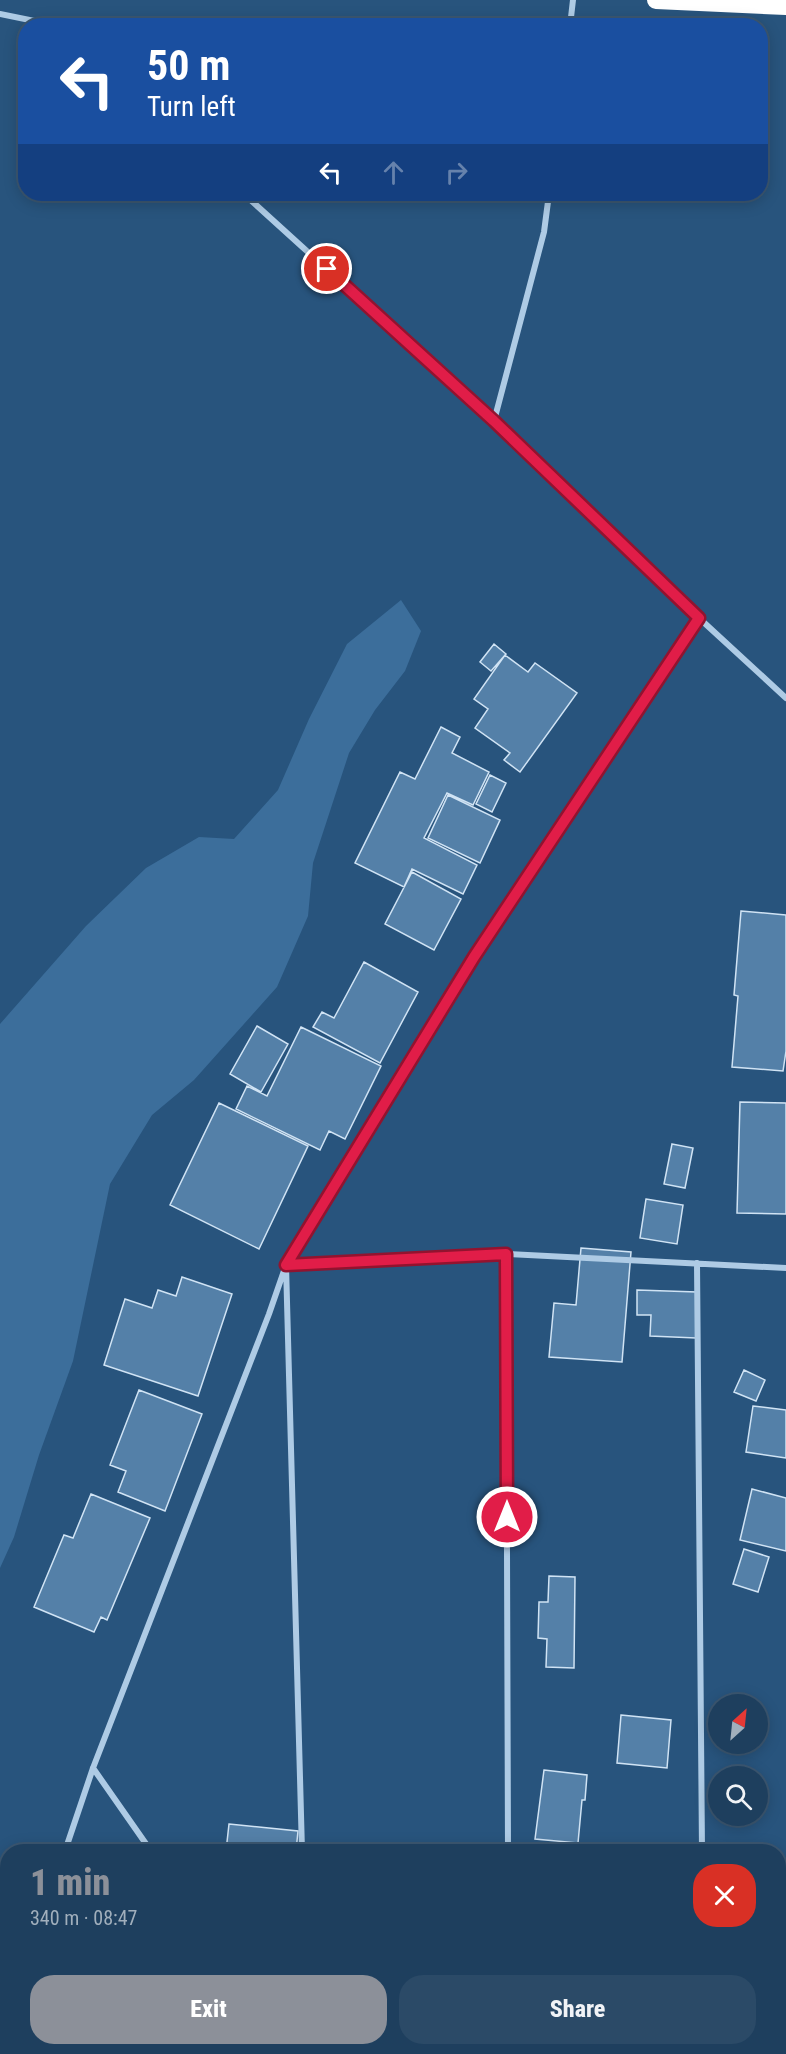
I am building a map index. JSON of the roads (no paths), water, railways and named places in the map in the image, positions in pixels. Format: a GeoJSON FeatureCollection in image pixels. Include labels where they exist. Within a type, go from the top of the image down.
{"type":"FeatureCollection","features":[{"type":"Feature","properties":{"kind":"highway"},"geometry":{"type":"LineString","coordinates":[[660,0],[786,6]]}},
{"type":"Feature","properties":{"kind":"street"},"geometry":{"type":"LineString","coordinates":[[571,18],[573,0]]}},
{"type":"Feature","properties":{"kind":"street"},"geometry":{"type":"LineString","coordinates":[[0,14],[20,18]]}},
{"type":"Feature","properties":{"kind":"street"},"geometry":{"type":"LineString","coordinates":[[252,201],[494,421],[699,618],[786,698]]}},
{"type":"Feature","properties":{"kind":"street"},"geometry":{"type":"LineString","coordinates":[[494,421],[544,232],[548,201]]}},
{"type":"Feature","properties":{"kind":"street"},"geometry":{"type":"LineString","coordinates":[[67,1844],[93,1768],[286,1265],[474,957],[699,618]]}},
{"type":"Feature","properties":{"kind":"street"},"geometry":{"type":"LineString","coordinates":[[286,1265],[506,1254],[786,1268]]}},
{"type":"Feature","properties":{"kind":"street"},"geometry":{"type":"LineString","coordinates":[[506,1254],[508,1844]]}},
{"type":"Feature","properties":{"kind":"street"},"geometry":{"type":"LineString","coordinates":[[697,1263],[702,1844]]}},
{"type":"Feature","properties":{"kind":"street"},"geometry":{"type":"LineString","coordinates":[[286,1265],[302,1844]]}},
{"type":"Feature","properties":{"kind":"street"},"geometry":{"type":"LineString","coordinates":[[93,1768],[146,1844]]}}]}
